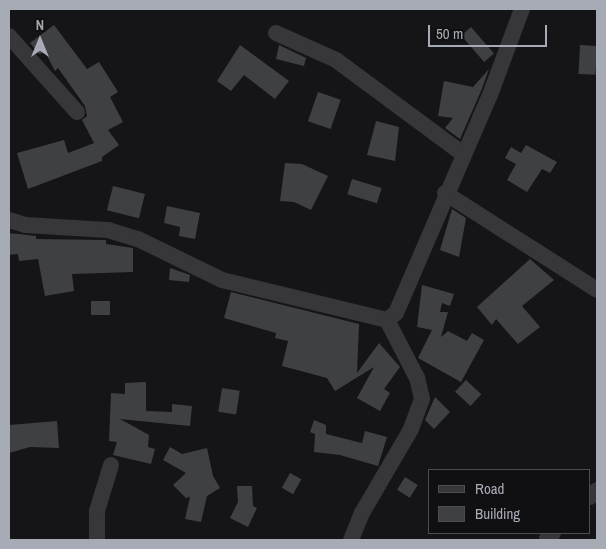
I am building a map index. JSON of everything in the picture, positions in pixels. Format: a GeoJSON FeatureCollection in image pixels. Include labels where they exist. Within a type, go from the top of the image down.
{"type":"FeatureCollection","features":[{"type":"Feature","properties":{"kind":"street"},"geometry":{"type":"LineString","coordinates":[[387,320],[396,313],[522,9]]}},
{"type":"Feature","properties":{"kind":"street"},"geometry":{"type":"LineString","coordinates":[[276,33],[336,60],[463,154]]}},
{"type":"Feature","properties":{"kind":"street"},"geometry":{"type":"LineString","coordinates":[[9,36],[78,112]]}},
{"type":"Feature","properties":{"kind":"street"},"geometry":{"type":"LineString","coordinates":[[445,193],[597,290]]}},
{"type":"Feature","properties":{"kind":"street"},"geometry":{"type":"LineString","coordinates":[[9,220],[26,225],[108,230],[138,239],[222,280],[387,320],[417,378],[422,399],[411,429],[362,513],[351,540]]}},
{"type":"Feature","properties":{"kind":"street"},"geometry":{"type":"LineString","coordinates":[[97,540],[97,511],[111,465]]}},
{"type":"Feature","properties":{"kind":"building"},"geometry":{"type":"Polygon","coordinates":[[[54,25],[87,69],[99,62],[118,92],[110,97],[123,122],[108,130],[119,145],[102,157],[102,161],[28,189],[17,153],[64,140],[68,153],[94,143],[82,120],[87,116],[85,106],[58,68],[55,71],[45,52],[39,54],[30,43],[54,25]]]}},
{"type":"Feature","properties":{"kind":"building"},"geometry":{"type":"Polygon","coordinates":[[[471,27],[494,53],[484,62],[461,36],[471,27]]]}},
{"type":"Feature","properties":{"kind":"building"},"geometry":{"type":"Polygon","coordinates":[[[240,45],[289,81],[275,99],[244,75],[231,91],[217,81],[240,45]]]}},
{"type":"Feature","properties":{"kind":"building"},"geometry":{"type":"Polygon","coordinates":[[[279,45],[306,58],[304,66],[276,59],[279,45]]]}},
{"type":"Feature","properties":{"kind":"building"},"geometry":{"type":"Polygon","coordinates":[[[580,45],[597,46],[595,75],[578,74],[580,45]]]}},
{"type":"Feature","properties":{"kind":"building"},"geometry":{"type":"Polygon","coordinates":[[[489,69],[460,139],[445,128],[453,118],[438,116],[444,81],[473,87],[489,69]]]}},
{"type":"Feature","properties":{"kind":"building"},"geometry":{"type":"Polygon","coordinates":[[[318,92],[341,100],[331,129],[308,121],[318,92]]]}},
{"type":"Feature","properties":{"kind":"building"},"geometry":{"type":"Polygon","coordinates":[[[376,121],[399,127],[395,161],[367,155],[376,121]]]}},
{"type":"Feature","properties":{"kind":"building"},"geometry":{"type":"Polygon","coordinates":[[[526,145],[557,162],[550,173],[542,169],[527,192],[507,180],[516,164],[505,158],[511,147],[521,153],[526,145]]]}},
{"type":"Feature","properties":{"kind":"building"},"geometry":{"type":"Polygon","coordinates":[[[285,163],[302,164],[328,176],[311,210],[294,202],[280,201],[285,163]]]}},
{"type":"Feature","properties":{"kind":"building"},"geometry":{"type":"Polygon","coordinates":[[[352,179],[382,188],[377,203],[347,194],[352,179]]]}},
{"type":"Feature","properties":{"kind":"building"},"geometry":{"type":"Polygon","coordinates":[[[113,186],[145,194],[139,218],[107,210],[113,186]]]}},
{"type":"Feature","properties":{"kind":"building"},"geometry":{"type":"Polygon","coordinates":[[[167,206],[200,213],[195,239],[179,236],[180,227],[164,223],[167,206]]]}},
{"type":"Feature","properties":{"kind":"building"},"geometry":{"type":"Polygon","coordinates":[[[452,209],[466,218],[459,257],[440,250],[452,209]]]}},
{"type":"Feature","properties":{"kind":"building"},"geometry":{"type":"Polygon","coordinates":[[[9,233],[36,236],[36,239],[106,240],[106,244],[133,248],[133,272],[72,274],[74,291],[45,296],[38,259],[19,261],[18,254],[9,255],[9,233]]]}},
{"type":"Feature","properties":{"kind":"building"},"geometry":{"type":"Polygon","coordinates":[[[530,259],[554,280],[522,306],[540,327],[518,344],[496,319],[492,325],[477,307],[530,259]]]}},
{"type":"Feature","properties":{"kind":"building"},"geometry":{"type":"Polygon","coordinates":[[[170,268],[190,275],[189,282],[169,280],[170,268]]]}},
{"type":"Feature","properties":{"kind":"building"},"geometry":{"type":"Polygon","coordinates":[[[422,285],[454,294],[450,306],[442,303],[440,312],[448,312],[441,337],[448,331],[467,341],[472,333],[484,340],[461,382],[418,358],[432,330],[417,327],[422,285]]]}},
{"type":"Feature","properties":{"kind":"building"},"geometry":{"type":"Polygon","coordinates":[[[231,292],[359,324],[357,373],[379,343],[400,367],[384,389],[390,393],[380,411],[357,398],[374,367],[335,391],[327,378],[282,366],[288,341],[275,338],[276,333],[224,318],[231,292]]]}},
{"type":"Feature","properties":{"kind":"building"},"geometry":{"type":"Polygon","coordinates":[[[91,301],[110,301],[110,315],[91,315],[91,301]]]}},
{"type":"Feature","properties":{"kind":"building"},"geometry":{"type":"Polygon","coordinates":[[[466,380],[481,394],[470,406],[455,392],[466,380]]]}},
{"type":"Feature","properties":{"kind":"building"},"geometry":{"type":"Polygon","coordinates":[[[146,382],[146,411],[172,412],[172,404],[192,406],[190,426],[120,419],[149,435],[148,447],[155,449],[151,464],[113,455],[117,442],[109,441],[111,393],[125,394],[125,383],[146,382]]]}},
{"type":"Feature","properties":{"kind":"building"},"geometry":{"type":"Polygon","coordinates":[[[222,388],[240,391],[236,415],[218,412],[222,388]]]}},
{"type":"Feature","properties":{"kind":"building"},"geometry":{"type":"Polygon","coordinates":[[[435,397],[450,412],[434,429],[425,420],[435,397]]]}},
{"type":"Feature","properties":{"kind":"building"},"geometry":{"type":"Polygon","coordinates":[[[314,420],[326,425],[326,434],[362,443],[365,431],[387,437],[378,466],[340,455],[314,452],[315,434],[310,432],[314,420]]]}},
{"type":"Feature","properties":{"kind":"building"},"geometry":{"type":"Polygon","coordinates":[[[57,421],[59,448],[30,447],[9,453],[9,425],[57,421]]]}},
{"type":"Feature","properties":{"kind":"building"},"geometry":{"type":"Polygon","coordinates":[[[170,447],[182,454],[207,448],[213,476],[220,488],[207,496],[201,522],[185,519],[190,497],[186,498],[173,485],[186,473],[163,460],[170,447]]]}},
{"type":"Feature","properties":{"kind":"building"},"geometry":{"type":"Polygon","coordinates":[[[290,473],[301,479],[293,494],[282,488],[290,473]]]}},
{"type":"Feature","properties":{"kind":"building"},"geometry":{"type":"Polygon","coordinates":[[[405,477],[418,485],[410,498],[397,490],[405,477]]]}},
{"type":"Feature","properties":{"kind":"building"},"geometry":{"type":"Polygon","coordinates":[[[237,486],[252,486],[253,506],[257,508],[248,527],[230,518],[238,502],[237,486]]]}}]}
